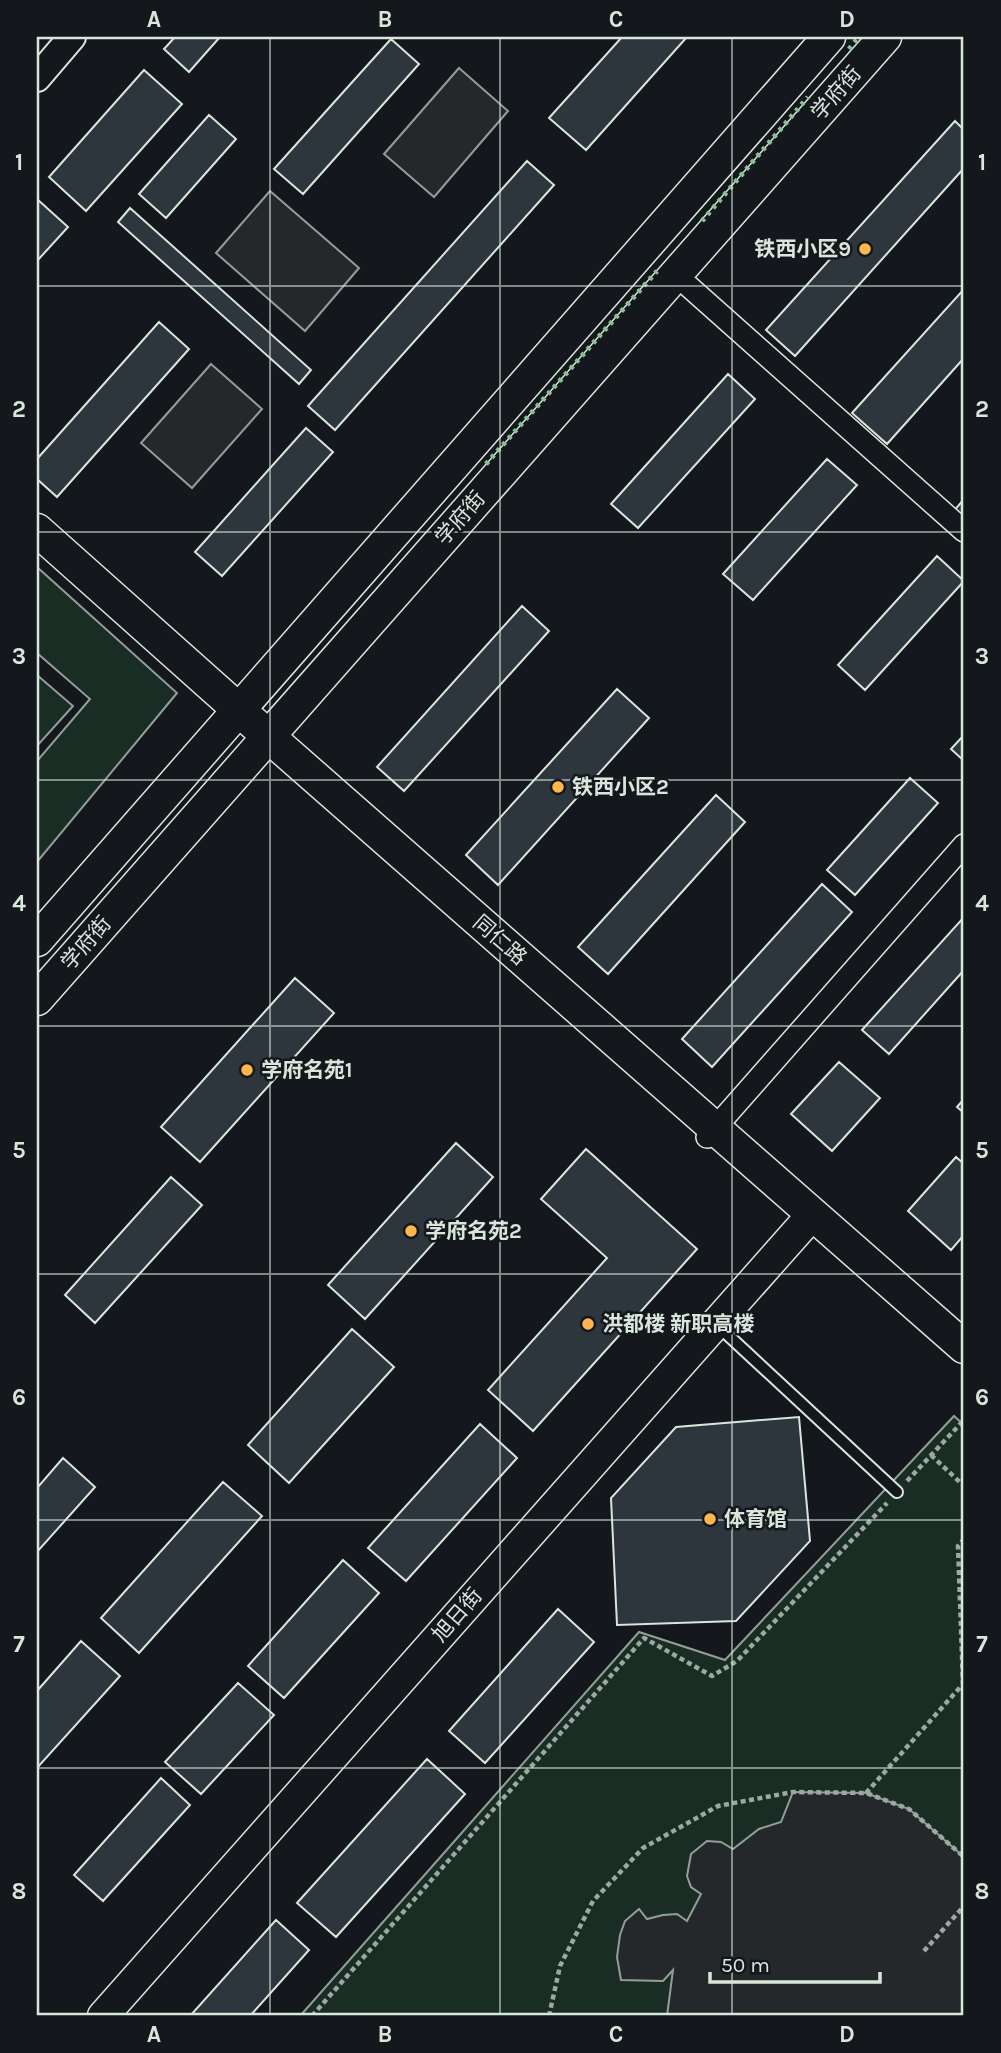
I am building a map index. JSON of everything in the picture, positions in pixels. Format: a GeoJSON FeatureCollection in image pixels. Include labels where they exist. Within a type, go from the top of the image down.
{"type":"FeatureCollection","features":[{"type":"Feature","properties":{"kind":"main road","name":"学府街"},"geometry":{"type":"LineString","coordinates":[[37,940],[828,37]]}},
{"type":"Feature","properties":{"kind":"main road","name":"学府街"},"geometry":{"type":"LineString","coordinates":[[37,999],[885,37]]}},
{"type":"Feature","properties":{"kind":"main road","name":"同仁路"},"geometry":{"type":"LineString","coordinates":[[37,530],[233,717]]}},
{"type":"Feature","properties":{"kind":"main road","name":"同仁路"},"geometry":{"type":"LineString","coordinates":[[37,552],[233,717],[711,1133],[964,1363]]}},
{"type":"Feature","properties":{"kind":"main road","name":"同仁路"},"geometry":{"type":"LineString","coordinates":[[808,1219],[964,1347]]}},
{"type":"Feature","properties":{"kind":"main road","name":"旭日街"},"geometry":{"type":"LineString","coordinates":[[103,2016],[808,1219]]}},
{"type":"Feature","properties":{"kind":"street"},"geometry":{"type":"LineString","coordinates":[[37,78],[72,37]]}},
{"type":"Feature","properties":{"kind":"street"},"geometry":{"type":"LineString","coordinates":[[676,275],[964,531]]}},
{"type":"Feature","properties":{"kind":"street"},"geometry":{"type":"LineString","coordinates":[[711,1133],[964,845]]}},
{"type":"Feature","properties":{"kind":"lane"},"geometry":{"type":"LineString","coordinates":[[715,1324],[897,1492]]}},
{"type":"Feature","properties":{"kind":"path"},"geometry":{"type":"LineString","coordinates":[[312,2016],[644,1637],[712,1676],[724,1670],[737,1661],[964,1420]]}},
{"type":"Feature","properties":{"kind":"path"},"geometry":{"type":"LineString","coordinates":[[932,1455],[964,1486]]}},
{"type":"Feature","properties":{"kind":"path"},"geometry":{"type":"LineString","coordinates":[[866,1793],[963,1684],[958,1546],[964,1539]]}},
{"type":"Feature","properties":{"kind":"path"},"geometry":{"type":"LineString","coordinates":[[549,2016],[560,1966],[593,1901],[643,1848],[718,1806],[793,1792],[866,1793],[909,1809],[964,1857]]}},
{"type":"Feature","properties":{"kind":"path"},"geometry":{"type":"LineString","coordinates":[[924,1951],[964,1906]]}},
{"type":"Feature","properties":{"kind":"green space"},"geometry":{"type":"Polygon","coordinates":[[[37,567],[177,693],[37,862],[37,761],[90,699],[37,653],[37,567]]]}},
{"type":"Feature","properties":{"kind":"green space"},"geometry":{"type":"Polygon","coordinates":[[[37,675],[73,706],[37,746],[37,675]]]}},
{"type":"Feature","properties":{"kind":"green space"},"geometry":{"type":"Polygon","coordinates":[[[954,1416],[964,1425],[964,2016],[300,2016],[639,1632],[725,1660],[954,1416]]]}},
{"type":"Feature","properties":{"kind":"shaded area"},"geometry":{"type":"Polygon","coordinates":[[[459,68],[508,111],[434,197],[384,154],[459,68]]]}},
{"type":"Feature","properties":{"kind":"shaded area"},"geometry":{"type":"Polygon","coordinates":[[[270,191],[359,268],[305,331],[216,253],[270,191]]]}},
{"type":"Feature","properties":{"kind":"shaded area"},"geometry":{"type":"Polygon","coordinates":[[[211,364],[262,409],[192,488],[141,443],[211,364]]]}},
{"type":"Feature","properties":{"kind":"shaded area"},"geometry":{"type":"Polygon","coordinates":[[[793,1792],[866,1793],[909,1809],[964,1857],[964,2016],[667,2016],[673,1970],[663,1981],[621,1980],[617,1957],[625,1921],[639,1909],[647,1919],[677,1914],[687,1921],[701,1894],[691,1887],[687,1876],[691,1854],[707,1841],[721,1842],[733,1849],[759,1829],[781,1822],[793,1792]]]}},
{"type":"Feature","properties":{"kind":"building"},"geometry":{"type":"Polygon","coordinates":[[[175,37],[220,37],[189,72],[164,49],[175,37]]]}},
{"type":"Feature","properties":{"kind":"building"},"geometry":{"type":"Polygon","coordinates":[[[622,37],[687,37],[586,150],[549,118],[622,37]]]}},
{"type":"Feature","properties":{"kind":"building"},"geometry":{"type":"Polygon","coordinates":[[[391,39],[419,64],[303,194],[274,169],[391,39]]]}},
{"type":"Feature","properties":{"kind":"building"},"geometry":{"type":"Polygon","coordinates":[[[144,70],[182,104],[86,211],[49,177],[144,70]]]}},
{"type":"Feature","properties":{"kind":"building"},"geometry":{"type":"Polygon","coordinates":[[[209,115],[236,139],[166,218],[139,194],[209,115]]]}},
{"type":"Feature","properties":{"kind":"building","name":"铁西小区9"},"geometry":{"type":"Polygon","coordinates":[[[955,121],[964,130],[964,168],[795,356],[766,330],[955,121]]]}},
{"type":"Feature","properties":{"kind":"building"},"geometry":{"type":"Polygon","coordinates":[[[527,161],[554,185],[335,430],[308,406],[527,161]]]}},
{"type":"Feature","properties":{"kind":"building"},"geometry":{"type":"Polygon","coordinates":[[[37,199],[68,227],[37,261],[37,199]]]}},
{"type":"Feature","properties":{"kind":"building"},"geometry":{"type":"Polygon","coordinates":[[[130,208],[311,370],[299,384],[118,222],[130,208]]]}},
{"type":"Feature","properties":{"kind":"building"},"geometry":{"type":"Polygon","coordinates":[[[964,289],[964,358],[887,444],[852,413],[964,289]]]}},
{"type":"Feature","properties":{"kind":"building"},"geometry":{"type":"Polygon","coordinates":[[[159,322],[189,349],[57,497],[37,479],[37,459],[159,322]]]}},
{"type":"Feature","properties":{"kind":"building"},"geometry":{"type":"Polygon","coordinates":[[[728,374],[755,399],[638,528],[611,504],[728,374]]]}},
{"type":"Feature","properties":{"kind":"building"},"geometry":{"type":"Polygon","coordinates":[[[306,428],[333,452],[222,576],[195,552],[306,428]]]}},
{"type":"Feature","properties":{"kind":"building"},"geometry":{"type":"Polygon","coordinates":[[[827,459],[857,485],[753,600],[723,574],[827,459]]]}},
{"type":"Feature","properties":{"kind":"building"},"geometry":{"type":"Polygon","coordinates":[[[964,499],[964,522],[953,512],[964,499]]]}},
{"type":"Feature","properties":{"kind":"building"},"geometry":{"type":"Polygon","coordinates":[[[937,556],[964,581],[865,690],[838,665],[937,556]]]}},
{"type":"Feature","properties":{"kind":"building"},"geometry":{"type":"Polygon","coordinates":[[[522,606],[549,631],[404,791],[377,767],[522,606]]]}},
{"type":"Feature","properties":{"kind":"building","name":"铁西小区2"},"geometry":{"type":"Polygon","coordinates":[[[617,689],[649,718],[498,885],[466,855],[617,689]]]}},
{"type":"Feature","properties":{"kind":"building"},"geometry":{"type":"Polygon","coordinates":[[[964,735],[964,761],[951,749],[964,735]]]}},
{"type":"Feature","properties":{"kind":"building"},"geometry":{"type":"Polygon","coordinates":[[[910,778],[938,803],[855,895],[827,870],[910,778]]]}},
{"type":"Feature","properties":{"kind":"building"},"geometry":{"type":"Polygon","coordinates":[[[716,795],[745,822],[608,974],[578,947],[716,795]]]}},
{"type":"Feature","properties":{"kind":"building"},"geometry":{"type":"Polygon","coordinates":[[[822,884],[852,912],[712,1067],[682,1039],[822,884]]]}},
{"type":"Feature","properties":{"kind":"building"},"geometry":{"type":"Polygon","coordinates":[[[964,917],[964,970],[889,1054],[862,1030],[964,917]]]}},
{"type":"Feature","properties":{"kind":"building","name":"学府名苑1"},"geometry":{"type":"Polygon","coordinates":[[[295,978],[334,1013],[200,1162],[161,1127],[295,978]]]}},
{"type":"Feature","properties":{"kind":"building"},"geometry":{"type":"Polygon","coordinates":[[[839,1062],[880,1098],[832,1151],[791,1114],[839,1062]]]}},
{"type":"Feature","properties":{"kind":"building"},"geometry":{"type":"Polygon","coordinates":[[[964,1099],[964,1113],[957,1107],[964,1099]]]}},
{"type":"Feature","properties":{"kind":"building","name":"学府名苑2"},"geometry":{"type":"Polygon","coordinates":[[[456,1143],[493,1177],[365,1319],[328,1285],[456,1143]]]}},
{"type":"Feature","properties":{"kind":"building","name":"洪都楼 新职高楼"},"geometry":{"type":"Polygon","coordinates":[[[586,1149],[697,1249],[533,1431],[488,1390],[607,1258],[541,1199],[586,1149]]]}},
{"type":"Feature","properties":{"kind":"building"},"geometry":{"type":"Polygon","coordinates":[[[956,1157],[964,1164],[964,1235],[951,1250],[908,1211],[956,1157]]]}},
{"type":"Feature","properties":{"kind":"building"},"geometry":{"type":"Polygon","coordinates":[[[171,1177],[202,1205],[95,1323],[65,1295],[171,1177]]]}},
{"type":"Feature","properties":{"kind":"building"},"geometry":{"type":"Polygon","coordinates":[[[352,1329],[394,1367],[289,1483],[248,1445],[352,1329]]]}},
{"type":"Feature","properties":{"kind":"building","name":"体育馆"},"geometry":{"type":"Polygon","coordinates":[[[799,1417],[810,1541],[736,1621],[617,1625],[611,1498],[676,1427],[799,1417]]]}},
{"type":"Feature","properties":{"kind":"building"},"geometry":{"type":"Polygon","coordinates":[[[480,1424],[517,1458],[406,1581],[368,1548],[480,1424]]]}},
{"type":"Feature","properties":{"kind":"building"},"geometry":{"type":"Polygon","coordinates":[[[63,1458],[95,1487],[37,1552],[37,1488],[63,1458]]]}},
{"type":"Feature","properties":{"kind":"building"},"geometry":{"type":"Polygon","coordinates":[[[223,1482],[262,1516],[139,1653],[101,1618],[223,1482]]]}},
{"type":"Feature","properties":{"kind":"building"},"geometry":{"type":"Polygon","coordinates":[[[343,1560],[379,1593],[284,1698],[248,1666],[343,1560]]]}},
{"type":"Feature","properties":{"kind":"building"},"geometry":{"type":"Polygon","coordinates":[[[558,1609],[594,1642],[485,1763],[449,1731],[558,1609]]]}},
{"type":"Feature","properties":{"kind":"building"},"geometry":{"type":"Polygon","coordinates":[[[81,1641],[120,1676],[37,1768],[37,1691],[81,1641]]]}},
{"type":"Feature","properties":{"kind":"building"},"geometry":{"type":"Polygon","coordinates":[[[238,1683],[274,1715],[201,1794],[165,1762],[238,1683]]]}},
{"type":"Feature","properties":{"kind":"building"},"geometry":{"type":"Polygon","coordinates":[[[427,1759],[465,1794],[336,1937],[297,1903],[427,1759]]]}},
{"type":"Feature","properties":{"kind":"building"},"geometry":{"type":"Polygon","coordinates":[[[161,1778],[190,1805],[103,1901],[74,1875],[161,1778]]]}},
{"type":"Feature","properties":{"kind":"building"},"geometry":{"type":"Polygon","coordinates":[[[276,1920],[309,1950],[250,2016],[190,2016],[276,1920]]]}},
{"type":"Feature","properties":{"kind":"hedge"},"geometry":{"type":"LineString","coordinates":[[849,49],[859,37]]}},
{"type":"Feature","properties":{"kind":"hedge"},"geometry":{"type":"LineString","coordinates":[[702,221],[808,97]]}},
{"type":"Feature","properties":{"kind":"hedge"},"geometry":{"type":"LineString","coordinates":[[486,464],[657,271]]}},
{"type":"Feature","properties":{"kind":"place","name":"铁西小区9"},"geometry":{"type":"Point","coordinates":[865,249]}},
{"type":"Feature","properties":{"kind":"place","name":"铁西小区2"},"geometry":{"type":"Point","coordinates":[558,787]}},
{"type":"Feature","properties":{"kind":"place","name":"学府名苑1"},"geometry":{"type":"Point","coordinates":[247,1070]}},
{"type":"Feature","properties":{"kind":"place","name":"学府名苑2"},"geometry":{"type":"Point","coordinates":[411,1231]}},
{"type":"Feature","properties":{"kind":"place","name":"洪都楼 新职高楼"},"geometry":{"type":"Point","coordinates":[588,1324]}},
{"type":"Feature","properties":{"kind":"place","name":"体育馆"},"geometry":{"type":"Point","coordinates":[710,1519]}}]}
